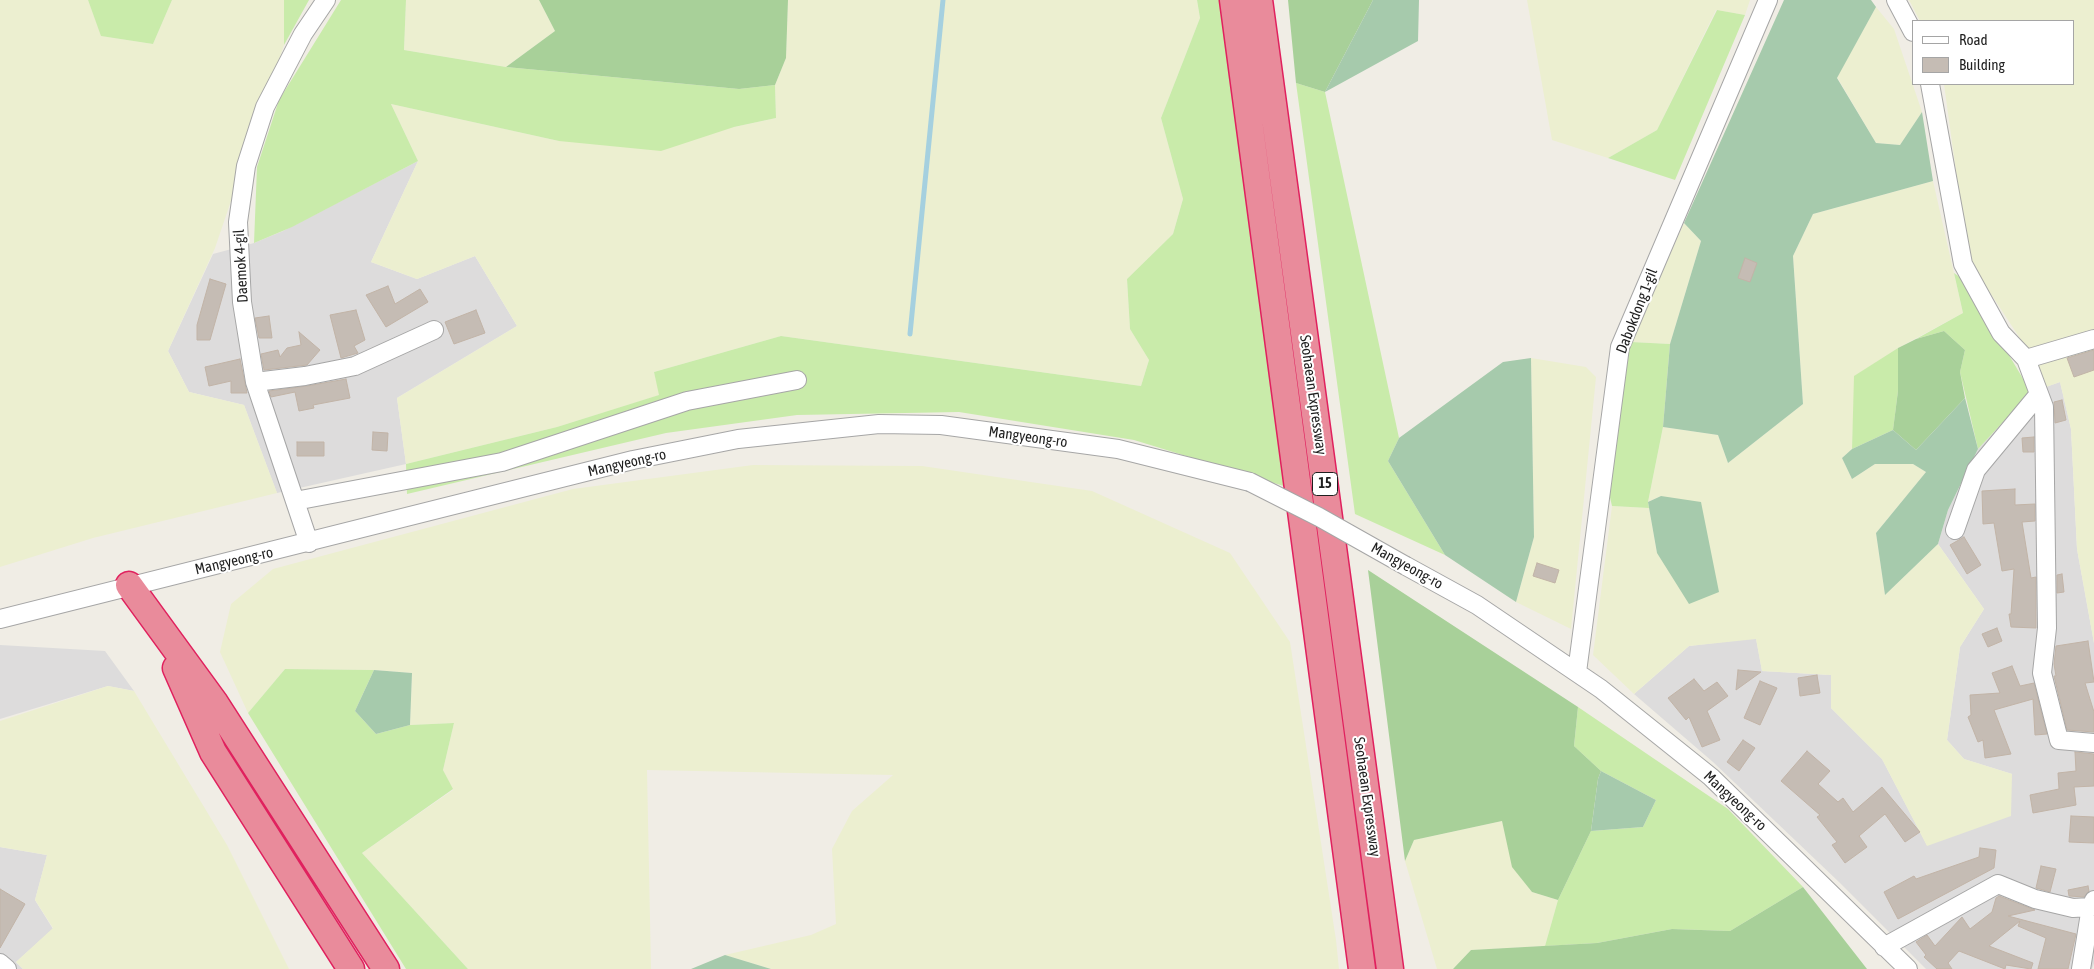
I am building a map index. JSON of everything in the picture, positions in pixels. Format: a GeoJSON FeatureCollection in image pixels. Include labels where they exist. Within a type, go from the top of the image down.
{"type":"FeatureCollection","features":[{"type":"Feature","properties":{"kind":"highway","name":"Seohaean Expressway"},"geometry":{"type":"LineString","coordinates":[[1233,0],[1362,969]]}},
{"type":"Feature","properties":{"kind":"highway","name":"Seohaean Expressway"},"geometry":{"type":"LineString","coordinates":[[1258,0],[1390,969]]}},
{"type":"Feature","properties":{"kind":"highway"},"geometry":{"type":"LineString","coordinates":[[129,586],[215,703],[386,969]]}},
{"type":"Feature","properties":{"kind":"highway"},"geometry":{"type":"LineString","coordinates":[[158,626],[213,752],[351,969]]}},
{"type":"Feature","properties":{"kind":"street","name":"Daemok 4-gil"},"geometry":{"type":"LineString","coordinates":[[308,543],[255,382],[242,302],[238,222],[246,166],[265,107],[302,34],[326,0]]}},
{"type":"Feature","properties":{"kind":"street","name":"Dabokdong 1-gil"},"geometry":{"type":"LineString","coordinates":[[1577,672],[1620,347],[1768,0]]}},
{"type":"Feature","properties":{"kind":"street"},"geometry":{"type":"LineString","coordinates":[[1896,0],[1912,30]]}},
{"type":"Feature","properties":{"kind":"street"},"geometry":{"type":"LineString","coordinates":[[1930,85],[1963,264],[2001,333],[2026,359],[2044,407],[2048,628],[2042,673],[2059,740],[2094,742]]}},
{"type":"Feature","properties":{"kind":"street"},"geometry":{"type":"LineString","coordinates":[[255,382],[305,376],[355,366],[434,330]]}},
{"type":"Feature","properties":{"kind":"street"},"geometry":{"type":"LineString","coordinates":[[2026,359],[2094,339]]}},
{"type":"Feature","properties":{"kind":"street"},"geometry":{"type":"LineString","coordinates":[[294,500],[502,462],[687,401],[797,380]]}},
{"type":"Feature","properties":{"kind":"street"},"geometry":{"type":"LineString","coordinates":[[1955,530],[1976,470],[2039,394]]}},
{"type":"Feature","properties":{"kind":"street","name":"Mangyeong-ro"},"geometry":{"type":"LineString","coordinates":[[0,618],[308,543],[633,460],[738,439],[879,424],[941,425],[1118,449],[1250,482],[1318,517],[1477,605],[1601,689],[1711,777],[1908,969]]}},
{"type":"Feature","properties":{"kind":"street"},"geometry":{"type":"LineString","coordinates":[[1884,947],[1998,884],[2035,899],[2073,908],[2092,903],[2081,969]]}},
{"type":"Feature","properties":{"kind":"street"},"geometry":{"type":"LineString","coordinates":[[0,963],[7,969]]}},
{"type":"Feature","properties":{"kind":"shaded area"},"geometry":{"type":"Polygon","coordinates":[[[418,161],[371,262],[417,279],[475,256],[517,326],[397,398],[406,464],[277,493],[244,405],[189,392],[168,351],[213,254],[254,243],[283,231],[418,161]]]}},
{"type":"Feature","properties":{"kind":"shaded area"},"geometry":{"type":"Polygon","coordinates":[[[2060,382],[2071,429],[2077,549],[2094,643],[2094,963],[2092,969],[1926,969],[1839,882],[1713,762],[1634,694],[1689,646],[1756,638],[1762,671],[1831,675],[1831,708],[1882,759],[1927,845],[2012,774],[1964,759],[1947,740],[1960,647],[1984,609],[1938,544],[1948,510],[1978,449],[2031,392],[2060,382]]]}},
{"type":"Feature","properties":{"kind":"shaded area"},"geometry":{"type":"Polygon","coordinates":[[[0,645],[105,651],[134,691],[108,686],[0,719],[0,645]]]}},
{"type":"Feature","properties":{"kind":"shaded area"},"geometry":{"type":"Polygon","coordinates":[[[0,847],[47,855],[35,900],[53,929],[16,962],[23,969],[0,969],[0,847]]]}},
{"type":"Feature","properties":{"kind":"green space"},"geometry":{"type":"Polygon","coordinates":[[[0,0],[88,0],[102,36],[153,44],[172,0],[284,0],[284,45],[215,248],[168,351],[189,392],[244,405],[277,493],[93,538],[0,567],[0,0]]]}},
{"type":"Feature","properties":{"kind":"green space"},"geometry":{"type":"Polygon","coordinates":[[[88,0],[172,0],[153,44],[101,36],[88,0]]]}},
{"type":"Feature","properties":{"kind":"green space"},"geometry":{"type":"Polygon","coordinates":[[[284,0],[309,0],[284,45],[284,0]]]}},
{"type":"Feature","properties":{"kind":"green space"},"geometry":{"type":"Polygon","coordinates":[[[341,0],[406,0],[404,50],[506,67],[739,89],[775,85],[776,118],[734,127],[661,151],[559,141],[391,104],[418,161],[292,227],[254,243],[257,167],[279,100],[341,0]]]}},
{"type":"Feature","properties":{"kind":"green space"},"geometry":{"type":"Polygon","coordinates":[[[406,0],[539,0],[555,31],[506,67],[404,50],[406,0]]]}},
{"type":"Feature","properties":{"kind":"green space"},"geometry":{"type":"Polygon","coordinates":[[[539,0],[788,0],[786,58],[775,85],[739,89],[506,67],[555,31],[539,0]]]}},
{"type":"Feature","properties":{"kind":"green space"},"geometry":{"type":"Polygon","coordinates":[[[788,0],[1197,0],[1200,18],[1161,118],[1183,199],[1173,234],[1127,279],[1130,329],[1149,360],[1141,386],[781,336],[654,372],[660,395],[557,427],[406,464],[397,398],[517,326],[475,256],[417,279],[371,262],[418,161],[391,104],[559,141],[734,127],[776,118],[775,85],[786,58],[788,0]]]}},
{"type":"Feature","properties":{"kind":"green space"},"geometry":{"type":"Polygon","coordinates":[[[1197,0],[1221,0],[1287,487],[1134,440],[959,412],[797,415],[666,433],[407,494],[406,464],[557,427],[659,395],[654,372],[781,336],[1141,386],[1149,360],[1130,329],[1127,279],[1173,234],[1183,199],[1161,118],[1200,18],[1197,0]]]}},
{"type":"Feature","properties":{"kind":"green space"},"geometry":{"type":"Polygon","coordinates":[[[1288,0],[1373,0],[1325,92],[1296,83],[1288,0]]]}},
{"type":"Feature","properties":{"kind":"green space"},"geometry":{"type":"Polygon","coordinates":[[[1373,0],[1419,0],[1418,41],[1325,92],[1373,0]]]}},
{"type":"Feature","properties":{"kind":"green space"},"geometry":{"type":"Polygon","coordinates":[[[1527,0],[1750,0],[1745,15],[1716,10],[1657,130],[1608,158],[1552,140],[1527,0]]]}},
{"type":"Feature","properties":{"kind":"green space"},"geometry":{"type":"Polygon","coordinates":[[[1784,0],[1871,0],[1876,7],[1837,78],[1876,143],[1900,145],[1922,112],[1933,181],[1813,214],[1793,256],[1803,404],[1728,463],[1718,435],[1663,427],[1670,344],[1701,241],[1684,223],[1784,0]]]}},
{"type":"Feature","properties":{"kind":"green space"},"geometry":{"type":"Polygon","coordinates":[[[1909,0],[2094,0],[2094,329],[2027,349],[1968,259],[1944,85],[2074,85],[2074,20],[1919,20],[1909,0]]]}},
{"type":"Feature","properties":{"kind":"green space"},"geometry":{"type":"Polygon","coordinates":[[[1876,7],[1894,29],[1922,112],[1900,145],[1876,143],[1837,77],[1876,7]]]}},
{"type":"Feature","properties":{"kind":"green space"},"geometry":{"type":"Polygon","coordinates":[[[1717,10],[1745,15],[1675,180],[1608,158],[1657,130],[1717,10]]]}},
{"type":"Feature","properties":{"kind":"green space"},"geometry":{"type":"Polygon","coordinates":[[[1296,83],[1325,92],[1399,438],[1388,461],[1445,555],[1355,514],[1296,83]]]}},
{"type":"Feature","properties":{"kind":"green space"},"geometry":{"type":"Polygon","coordinates":[[[1933,181],[1963,313],[1898,348],[1855,376],[1852,449],[1842,458],[1852,479],[1875,464],[1913,464],[1926,472],[1876,533],[1885,595],[1938,544],[1984,609],[1960,647],[1947,740],[1964,759],[2012,774],[2011,816],[1927,846],[1882,759],[1831,708],[1831,675],[1762,671],[1756,639],[1689,646],[1634,694],[1593,655],[1612,506],[1649,508],[1657,553],[1661,496],[1648,502],[1663,427],[1718,435],[1728,463],[1803,404],[1793,256],[1813,214],[1933,181]]]}},
{"type":"Feature","properties":{"kind":"green space"},"geometry":{"type":"Polygon","coordinates":[[[1684,223],[1701,241],[1670,344],[1631,342],[1684,223]]]}},
{"type":"Feature","properties":{"kind":"green space"},"geometry":{"type":"Polygon","coordinates":[[[1954,273],[1964,280],[2031,392],[1978,449],[1960,372],[1965,350],[1944,331],[1916,339],[1963,313],[1954,273]]]}},
{"type":"Feature","properties":{"kind":"green space"},"geometry":{"type":"Polygon","coordinates":[[[1944,331],[1965,350],[1960,372],[1965,398],[1916,450],[1893,430],[1898,391],[1898,348],[1916,339],[1944,331]]]}},
{"type":"Feature","properties":{"kind":"green space"},"geometry":{"type":"Polygon","coordinates":[[[1631,342],[1670,344],[1663,427],[1648,502],[1649,508],[1612,506],[1608,489],[1622,376],[1631,342]]]}},
{"type":"Feature","properties":{"kind":"green space"},"geometry":{"type":"Polygon","coordinates":[[[2094,343],[2094,643],[2077,549],[2071,429],[2060,382],[2046,387],[2033,362],[2094,343]]]}},
{"type":"Feature","properties":{"kind":"green space"},"geometry":{"type":"Polygon","coordinates":[[[1898,348],[1898,391],[1893,430],[1852,449],[1854,376],[1898,348]]]}},
{"type":"Feature","properties":{"kind":"green space"},"geometry":{"type":"Polygon","coordinates":[[[1531,358],[1586,367],[1596,377],[1571,629],[1516,602],[1534,537],[1531,358]]]}},
{"type":"Feature","properties":{"kind":"green space"},"geometry":{"type":"Polygon","coordinates":[[[1531,358],[1534,537],[1516,602],[1445,555],[1388,461],[1399,438],[1503,362],[1531,358]]]}},
{"type":"Feature","properties":{"kind":"green space"},"geometry":{"type":"Polygon","coordinates":[[[1965,398],[1978,449],[1948,510],[1938,544],[1885,595],[1876,533],[1926,472],[1913,464],[1875,464],[1852,479],[1842,458],[1852,449],[1893,430],[1916,450],[1965,398]]]}},
{"type":"Feature","properties":{"kind":"green space"},"geometry":{"type":"Polygon","coordinates":[[[753,465],[922,466],[1092,491],[1230,553],[1290,642],[1339,969],[771,969],[725,955],[811,935],[836,924],[832,849],[852,811],[893,775],[647,770],[651,969],[468,969],[362,853],[453,790],[443,770],[454,723],[410,725],[412,673],[374,670],[285,669],[248,713],[220,652],[231,604],[273,569],[573,489],[753,465]]]}},
{"type":"Feature","properties":{"kind":"green space"},"geometry":{"type":"Polygon","coordinates":[[[1661,496],[1701,502],[1719,592],[1689,604],[1657,553],[1648,502],[1661,496]]]}},
{"type":"Feature","properties":{"kind":"green space"},"geometry":{"type":"Polygon","coordinates":[[[1368,570],[1578,707],[1574,746],[1601,771],[1598,779],[1591,831],[1558,900],[1532,892],[1512,867],[1502,821],[1414,840],[1405,861],[1368,570]]]}},
{"type":"Feature","properties":{"kind":"green space"},"geometry":{"type":"Polygon","coordinates":[[[285,669],[374,670],[355,711],[376,734],[410,725],[454,723],[443,770],[453,789],[362,853],[468,969],[406,969],[248,713],[285,669]]]}},
{"type":"Feature","properties":{"kind":"green space"},"geometry":{"type":"Polygon","coordinates":[[[374,670],[412,673],[410,725],[376,734],[355,711],[374,670]]]}},
{"type":"Feature","properties":{"kind":"green space"},"geometry":{"type":"Polygon","coordinates":[[[108,686],[134,691],[227,845],[289,969],[23,969],[16,962],[53,928],[35,900],[47,855],[0,847],[0,721],[108,686]]]}},
{"type":"Feature","properties":{"kind":"green space"},"geometry":{"type":"Polygon","coordinates":[[[1578,707],[1728,809],[1803,887],[1730,931],[1672,929],[1597,943],[1545,946],[1558,900],[1591,831],[1643,827],[1656,800],[1601,771],[1574,746],[1578,707]]]}},
{"type":"Feature","properties":{"kind":"green space"},"geometry":{"type":"Polygon","coordinates":[[[1601,771],[1656,800],[1643,827],[1591,831],[1598,779],[1601,771]]]}},
{"type":"Feature","properties":{"kind":"green space"},"geometry":{"type":"Polygon","coordinates":[[[1502,821],[1513,867],[1532,892],[1558,900],[1545,946],[1471,950],[1453,969],[1437,969],[1405,861],[1414,840],[1502,821]]]}},
{"type":"Feature","properties":{"kind":"green space"},"geometry":{"type":"Polygon","coordinates":[[[1803,887],[1867,969],[1453,969],[1471,950],[1597,943],[1672,929],[1730,931],[1803,887]]]}},
{"type":"Feature","properties":{"kind":"green space"},"geometry":{"type":"Polygon","coordinates":[[[725,955],[771,969],[691,969],[725,955]]]}},
{"type":"Feature","properties":{"kind":"building"},"geometry":{"type":"Polygon","coordinates":[[[1745,258],[1757,263],[1750,282],[1738,278],[1745,258]]]}},
{"type":"Feature","properties":{"kind":"building"},"geometry":{"type":"Polygon","coordinates":[[[210,279],[226,284],[210,340],[197,340],[197,325],[210,279]]]}},
{"type":"Feature","properties":{"kind":"building"},"geometry":{"type":"Polygon","coordinates":[[[388,286],[395,304],[420,289],[428,302],[386,327],[366,295],[388,286]]]}},
{"type":"Feature","properties":{"kind":"building"},"geometry":{"type":"Polygon","coordinates":[[[356,310],[365,340],[354,346],[358,353],[341,358],[330,315],[356,310]]]}},
{"type":"Feature","properties":{"kind":"building"},"geometry":{"type":"Polygon","coordinates":[[[476,310],[485,333],[454,344],[445,322],[476,310]]]}},
{"type":"Feature","properties":{"kind":"building"},"geometry":{"type":"Polygon","coordinates":[[[269,316],[272,338],[259,338],[255,318],[269,316]]]}},
{"type":"Feature","properties":{"kind":"building"},"geometry":{"type":"Polygon","coordinates":[[[299,332],[320,350],[307,365],[264,370],[261,354],[278,350],[280,357],[287,348],[301,345],[299,332]]]}},
{"type":"Feature","properties":{"kind":"building"},"geometry":{"type":"Polygon","coordinates":[[[2094,350],[2094,370],[2074,377],[2067,358],[2094,350]]]}},
{"type":"Feature","properties":{"kind":"building"},"geometry":{"type":"Polygon","coordinates":[[[240,359],[247,393],[231,393],[231,381],[209,386],[205,367],[240,359]]]}},
{"type":"Feature","properties":{"kind":"building"},"geometry":{"type":"Polygon","coordinates":[[[346,379],[350,398],[313,405],[314,408],[299,411],[295,392],[271,397],[269,391],[307,386],[346,379]]]}},
{"type":"Feature","properties":{"kind":"building"},"geometry":{"type":"Polygon","coordinates":[[[2062,400],[2066,420],[2055,423],[2054,402],[2062,400]]]}},
{"type":"Feature","properties":{"kind":"building"},"geometry":{"type":"Polygon","coordinates":[[[373,432],[388,433],[387,451],[372,450],[373,432]]]}},
{"type":"Feature","properties":{"kind":"building"},"geometry":{"type":"Polygon","coordinates":[[[2034,437],[2034,452],[2023,452],[2022,438],[2034,437]]]}},
{"type":"Feature","properties":{"kind":"building"},"geometry":{"type":"Polygon","coordinates":[[[297,442],[324,442],[324,456],[297,456],[297,442]]]}},
{"type":"Feature","properties":{"kind":"building"},"geometry":{"type":"Polygon","coordinates":[[[2015,489],[2015,505],[2035,504],[2035,521],[2022,522],[2031,578],[2036,577],[2036,628],[2011,627],[2009,614],[2011,614],[2014,569],[2002,571],[1994,523],[1983,524],[1982,491],[2015,489]]]}},
{"type":"Feature","properties":{"kind":"building"},"geometry":{"type":"Polygon","coordinates":[[[1964,537],[1981,565],[1967,574],[1950,545],[1964,537]]]}},
{"type":"Feature","properties":{"kind":"building"},"geometry":{"type":"Polygon","coordinates":[[[1537,563],[1559,570],[1555,583],[1533,576],[1537,563]]]}},
{"type":"Feature","properties":{"kind":"building"},"geometry":{"type":"Polygon","coordinates":[[[2062,574],[2064,592],[2057,593],[2057,575],[2062,574]]]}},
{"type":"Feature","properties":{"kind":"building"},"geometry":{"type":"Polygon","coordinates":[[[1997,628],[2002,641],[1988,647],[1982,634],[1997,628]]]}},
{"type":"Feature","properties":{"kind":"building"},"geometry":{"type":"Polygon","coordinates":[[[2088,641],[2094,682],[2085,683],[2094,712],[2094,732],[2067,730],[2054,676],[2056,676],[2054,664],[2056,646],[2088,641]]]}},
{"type":"Feature","properties":{"kind":"building"},"geometry":{"type":"Polygon","coordinates":[[[2012,666],[2020,686],[2034,683],[2047,734],[2035,735],[2033,699],[1994,710],[2011,754],[1985,758],[1983,740],[1978,742],[1968,717],[1971,715],[1970,695],[2000,693],[1992,673],[2012,666]]]}},
{"type":"Feature","properties":{"kind":"building"},"geometry":{"type":"Polygon","coordinates":[[[1738,670],[1761,672],[1736,690],[1738,670]]]}},
{"type":"Feature","properties":{"kind":"building"},"geometry":{"type":"Polygon","coordinates":[[[1817,675],[1820,693],[1800,696],[1798,678],[1817,675]]]}},
{"type":"Feature","properties":{"kind":"building"},"geometry":{"type":"Polygon","coordinates":[[[1694,679],[1704,691],[1717,682],[1728,696],[1707,711],[1720,740],[1702,747],[1689,717],[1686,720],[1668,698],[1694,679]]]}},
{"type":"Feature","properties":{"kind":"building"},"geometry":{"type":"Polygon","coordinates":[[[1760,681],[1777,688],[1760,725],[1744,718],[1760,681]]]}},
{"type":"Feature","properties":{"kind":"building"},"geometry":{"type":"Polygon","coordinates":[[[1743,740],[1755,748],[1739,771],[1727,762],[1743,740]]]}},
{"type":"Feature","properties":{"kind":"building"},"geometry":{"type":"Polygon","coordinates":[[[1807,751],[1830,771],[1818,784],[1838,802],[1843,798],[1853,812],[1882,787],[1920,832],[1905,842],[1885,814],[1859,836],[1867,847],[1845,863],[1832,845],[1837,842],[1817,817],[1820,815],[1781,781],[1807,751]]]}},
{"type":"Feature","properties":{"kind":"building"},"geometry":{"type":"Polygon","coordinates":[[[2075,752],[2094,754],[2094,786],[2074,787],[2076,805],[2033,813],[2030,795],[2059,789],[2058,773],[2076,771],[2075,752]]]}},
{"type":"Feature","properties":{"kind":"building"},"geometry":{"type":"Polygon","coordinates":[[[2071,816],[2094,817],[2094,843],[2069,842],[2071,816]]]}},
{"type":"Feature","properties":{"kind":"building"},"geometry":{"type":"Polygon","coordinates":[[[1980,848],[1996,850],[1994,868],[1898,919],[1884,892],[1914,876],[1916,879],[1979,857],[1980,848]]]}},
{"type":"Feature","properties":{"kind":"building"},"geometry":{"type":"Polygon","coordinates":[[[2041,866],[2056,869],[2050,892],[2036,888],[2041,866]]]}},
{"type":"Feature","properties":{"kind":"building"},"geometry":{"type":"Polygon","coordinates":[[[2088,886],[2089,891],[2084,897],[2069,896],[2068,890],[2088,886]]]}},
{"type":"Feature","properties":{"kind":"building"},"geometry":{"type":"Polygon","coordinates":[[[0,889],[25,904],[0,948],[0,889]]]}},
{"type":"Feature","properties":{"kind":"building"},"geometry":{"type":"Polygon","coordinates":[[[1999,896],[2035,910],[2008,916],[2076,934],[2068,969],[2038,969],[2046,938],[2018,926],[2020,921],[1989,946],[2033,963],[2031,969],[2006,965],[2005,969],[1959,951],[1948,963],[1952,969],[1937,969],[1924,957],[1926,955],[1916,942],[1927,935],[1935,946],[1962,917],[1970,929],[1992,912],[1996,898],[1999,896]]]}},
{"type":"Feature","properties":{"kind":"waterway"},"geometry":{"type":"LineString","coordinates":[[910,334],[943,0]]}}]}
